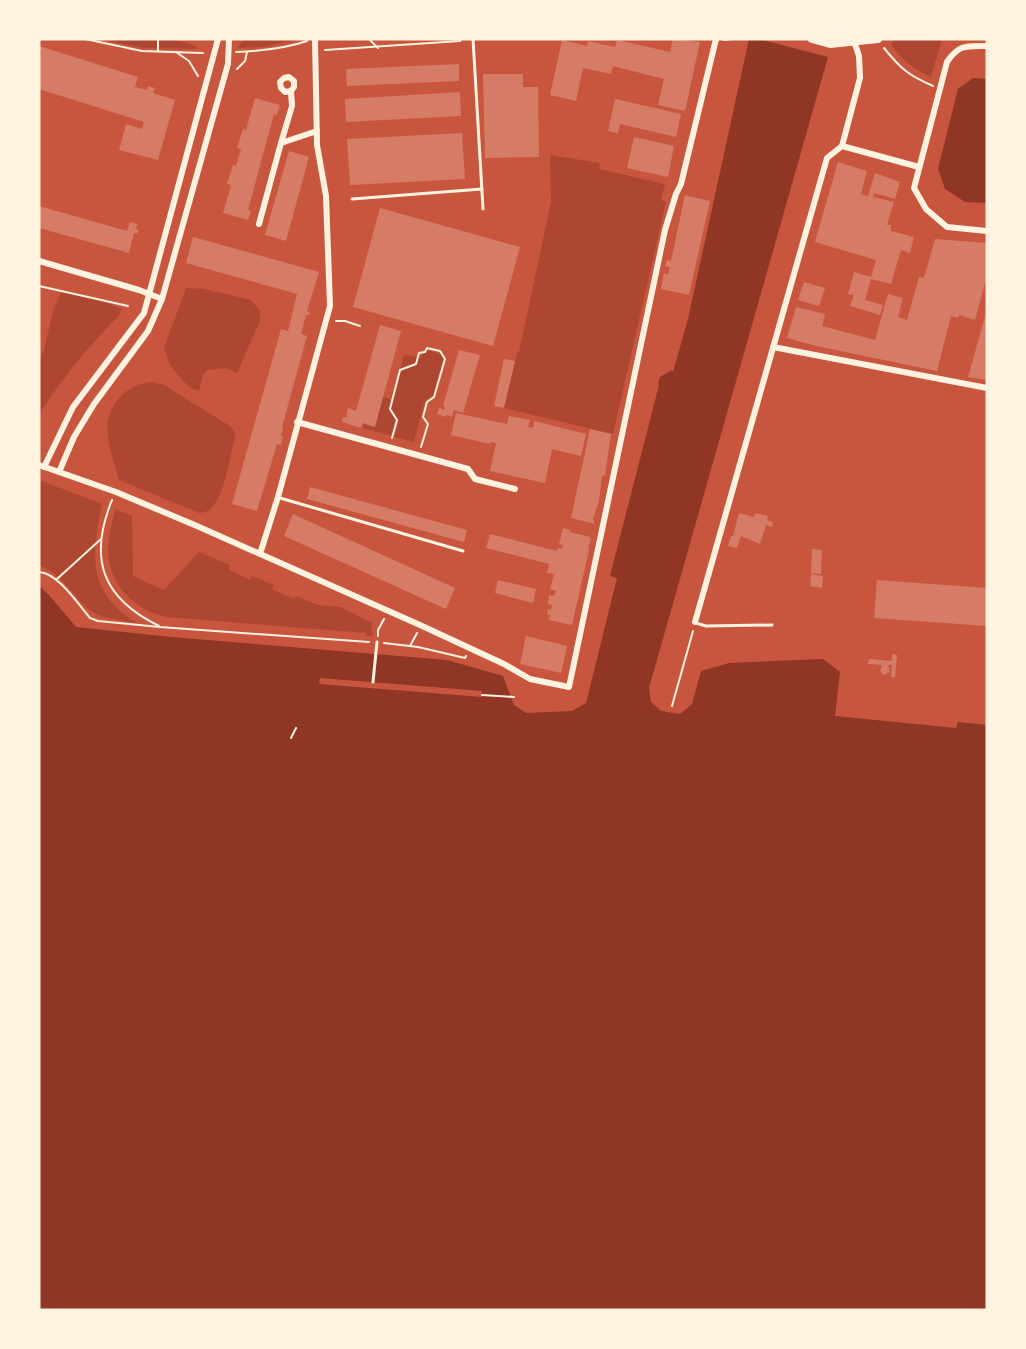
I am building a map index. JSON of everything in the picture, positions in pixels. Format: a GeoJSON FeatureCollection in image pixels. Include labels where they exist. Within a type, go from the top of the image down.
{"type":"FeatureCollection","features":[{"type":"Feature","properties":{"kind":"main road"},"geometry":{"type":"LineString","coordinates":[[812,39],[830,44],[855,40],[878,40]]}},
{"type":"Feature","properties":{"kind":"street"},"geometry":{"type":"LineString","coordinates":[[218,39],[144,313],[73,407],[41,466],[116,492],[260,554],[469,648],[530,679],[569,687],[665,230],[681,184],[716,39]]}},
{"type":"Feature","properties":{"kind":"street"},"geometry":{"type":"LineString","coordinates":[[59,472],[74,437],[94,404],[148,331],[162,299],[228,64],[230,39]]}},
{"type":"Feature","properties":{"kind":"street"},"geometry":{"type":"LineString","coordinates":[[260,554],[278,497],[330,306],[326,196],[317,131],[314,39]]}},
{"type":"Feature","properties":{"kind":"street"},"geometry":{"type":"LineString","coordinates":[[694,626],[827,158],[842,146],[860,78],[859,56],[855,40]]}},
{"type":"Feature","properties":{"kind":"street"},"geometry":{"type":"LineString","coordinates":[[987,46],[963,46],[954,52],[947,62],[914,188],[926,208],[947,227],[987,231]]}},
{"type":"Feature","properties":{"kind":"street"},"geometry":{"type":"LineString","coordinates":[[259,224],[292,106],[291,91]]}},
{"type":"Feature","properties":{"kind":"street"},"geometry":{"type":"LineString","coordinates":[[281,143],[317,131]]}},
{"type":"Feature","properties":{"kind":"street"},"geometry":{"type":"LineString","coordinates":[[842,146],[919,167]]}},
{"type":"Feature","properties":{"kind":"street"},"geometry":{"type":"LineString","coordinates":[[39,261],[120,284],[162,299]]}},
{"type":"Feature","properties":{"kind":"street"},"geometry":{"type":"LineString","coordinates":[[773,347],[987,388]]}},
{"type":"Feature","properties":{"kind":"street"},"geometry":{"type":"LineString","coordinates":[[297,422],[468,469],[476,479],[515,489]]}},
{"type":"Feature","properties":{"kind":"lane"},"geometry":{"type":"LineString","coordinates":[[473,39],[483,209]]}},
{"type":"Feature","properties":{"kind":"lane"},"geometry":{"type":"LineString","coordinates":[[352,199],[482,189]]}},
{"type":"Feature","properties":{"kind":"lane"},"geometry":{"type":"LineString","coordinates":[[278,497],[463,551]]}},
{"type":"Feature","properties":{"kind":"lane"},"geometry":{"type":"LineString","coordinates":[[694,626],[772,625]]}},
{"type":"Feature","properties":{"kind":"lane"},"geometry":{"type":"LineString","coordinates":[[373,682],[377,642]]}},
{"type":"Feature","properties":{"kind":"path"},"geometry":{"type":"LineString","coordinates":[[85,39],[142,51],[213,54]]}},
{"type":"Feature","properties":{"kind":"path"},"geometry":{"type":"LineString","coordinates":[[158,39],[158,51]]}},
{"type":"Feature","properties":{"kind":"path"},"geometry":{"type":"LineString","coordinates":[[247,52],[292,46],[314,39]]}},
{"type":"Feature","properties":{"kind":"path"},"geometry":{"type":"LineString","coordinates":[[369,39],[378,48]]}},
{"type":"Feature","properties":{"kind":"path"},"geometry":{"type":"LineString","coordinates":[[316,50],[378,48],[460,41],[461,39]]}},
{"type":"Feature","properties":{"kind":"path"},"geometry":{"type":"LineString","coordinates":[[722,39],[732,39]]}},
{"type":"Feature","properties":{"kind":"path"},"geometry":{"type":"LineString","coordinates":[[878,40],[899,66],[912,77],[940,88]]}},
{"type":"Feature","properties":{"kind":"path"},"geometry":{"type":"LineString","coordinates":[[176,52],[195,69],[204,93]]}},
{"type":"Feature","properties":{"kind":"path"},"geometry":{"type":"LineString","coordinates":[[39,286],[128,306]]}},
{"type":"Feature","properties":{"kind":"path"},"geometry":{"type":"LineString","coordinates":[[334,329],[337,320],[360,326]]}},
{"type":"Feature","properties":{"kind":"path"},"geometry":{"type":"LineString","coordinates":[[390,447],[397,420],[390,409],[400,370],[416,364],[419,353],[425,352],[427,348],[440,351],[445,359],[434,397],[427,402],[423,417],[428,424],[419,456]]}},
{"type":"Feature","properties":{"kind":"path"},"geometry":{"type":"LineString","coordinates":[[116,492],[102,538],[103,571],[112,591],[126,606],[141,618],[160,627]]}},
{"type":"Feature","properties":{"kind":"path"},"geometry":{"type":"LineString","coordinates":[[57,579],[102,538]]}},
{"type":"Feature","properties":{"kind":"path"},"geometry":{"type":"LineString","coordinates":[[39,572],[45,572],[57,579],[90,618],[98,621],[377,642],[410,646],[465,658],[469,648]]}},
{"type":"Feature","properties":{"kind":"path"},"geometry":{"type":"LineString","coordinates":[[378,630],[380,626]]}},
{"type":"Feature","properties":{"kind":"path"},"geometry":{"type":"LineString","coordinates":[[672,705],[694,626]]}},
{"type":"Feature","properties":{"kind":"path"},"geometry":{"type":"LineString","coordinates":[[410,646],[415,635]]}},
{"type":"Feature","properties":{"kind":"path"},"geometry":{"type":"LineString","coordinates":[[482,695],[514,697]]}},
{"type":"Feature","properties":{"kind":"path"},"geometry":{"type":"LineString","coordinates":[[291,738],[296,728]]}},
{"type":"Feature","properties":{"kind":"shaded area"},"geometry":{"type":"Polygon","coordinates":[[[97,39],[166,39],[190,44],[198,49],[144,48],[97,39]]]}},
{"type":"Feature","properties":{"kind":"shaded area"},"geometry":{"type":"Polygon","coordinates":[[[249,39],[300,39],[264,47],[238,48],[242,42],[249,39]]]}},
{"type":"Feature","properties":{"kind":"shaded area"},"geometry":{"type":"Polygon","coordinates":[[[749,39],[759,39],[828,57],[649,688],[651,702],[661,711],[680,714],[692,704],[701,671],[729,663],[823,659],[840,672],[835,716],[956,728],[958,722],[987,725],[987,1310],[39,1310],[39,586],[76,627],[447,660],[503,676],[514,705],[526,713],[572,711],[586,703],[617,578],[610,576],[658,384],[660,377],[672,370],[673,372],[688,319],[749,39]]]}},
{"type":"Feature","properties":{"kind":"shaded area"},"geometry":{"type":"Polygon","coordinates":[[[892,39],[942,39],[931,77],[904,60],[891,45],[894,41],[892,39]]]}},
{"type":"Feature","properties":{"kind":"shaded area"},"geometry":{"type":"Polygon","coordinates":[[[973,78],[987,79],[987,203],[965,202],[945,189],[938,169],[958,89],[973,78]]]}},
{"type":"Feature","properties":{"kind":"shaded area"},"geometry":{"type":"Polygon","coordinates":[[[550,155],[600,163],[599,169],[665,184],[661,200],[666,202],[613,434],[504,408],[519,352],[551,202],[550,155]]]}},
{"type":"Feature","properties":{"kind":"shaded area"},"geometry":{"type":"Polygon","coordinates":[[[186,288],[204,289],[251,300],[260,311],[260,321],[237,373],[226,368],[207,370],[203,375],[199,391],[183,381],[170,365],[164,348],[186,288]]]}},
{"type":"Feature","properties":{"kind":"shaded area"},"geometry":{"type":"Polygon","coordinates":[[[62,290],[122,309],[66,376],[39,416],[39,362],[53,311],[62,290]]]}},
{"type":"Feature","properties":{"kind":"shaded area"},"geometry":{"type":"Polygon","coordinates":[[[428,350],[442,355],[443,359],[433,396],[425,400],[414,442],[394,437],[399,420],[391,409],[404,355],[419,357],[428,350]]]}},
{"type":"Feature","properties":{"kind":"shaded area"},"geometry":{"type":"Polygon","coordinates":[[[152,382],[164,385],[234,430],[235,437],[224,484],[217,501],[208,511],[199,513],[119,480],[107,428],[112,408],[126,391],[152,382]]]}},
{"type":"Feature","properties":{"kind":"shaded area"},"geometry":{"type":"Polygon","coordinates":[[[383,397],[391,399],[389,409],[396,421],[392,436],[363,428],[364,424],[374,427],[383,397]]]}},
{"type":"Feature","properties":{"kind":"shaded area"},"geometry":{"type":"Polygon","coordinates":[[[39,480],[102,504],[95,556],[101,585],[120,611],[137,623],[96,614],[88,609],[55,575],[39,566],[39,480]]]}},
{"type":"Feature","properties":{"kind":"shaded area"},"geometry":{"type":"Polygon","coordinates":[[[115,509],[132,516],[133,576],[164,590],[199,552],[230,565],[229,570],[250,580],[252,576],[274,585],[272,589],[294,599],[296,596],[318,605],[341,607],[373,623],[371,627],[373,636],[366,636],[366,633],[167,617],[143,608],[124,593],[112,572],[108,547],[115,509]]]}},
{"type":"Feature","properties":{"kind":"pier"},"geometry":{"type":"Polygon","coordinates":[[[320,678],[482,691],[482,697],[319,684],[320,678]]]}},
{"type":"Feature","properties":{"kind":"building"},"geometry":{"type":"Polygon","coordinates":[[[673,39],[700,42],[685,111],[658,105],[664,79],[613,66],[611,74],[583,68],[576,101],[550,95],[562,40],[587,46],[588,41],[615,47],[617,40],[670,52],[673,39]]]}},
{"type":"Feature","properties":{"kind":"building"},"geometry":{"type":"Polygon","coordinates":[[[39,46],[138,77],[135,87],[147,90],[148,86],[155,88],[153,93],[175,100],[158,160],[119,150],[126,124],[142,129],[144,122],[39,89],[39,46]]]}},
{"type":"Feature","properties":{"kind":"building"},"geometry":{"type":"Polygon","coordinates":[[[459,64],[459,81],[347,86],[346,69],[459,64]]]}},
{"type":"Feature","properties":{"kind":"building"},"geometry":{"type":"Polygon","coordinates":[[[483,74],[523,74],[523,87],[538,87],[539,157],[485,158],[483,74]]]}},
{"type":"Feature","properties":{"kind":"building"},"geometry":{"type":"Polygon","coordinates":[[[460,92],[461,116],[346,122],[345,99],[460,92]]]}},
{"type":"Feature","properties":{"kind":"building"},"geometry":{"type":"Polygon","coordinates":[[[255,98],[280,105],[277,115],[274,114],[248,210],[251,211],[248,220],[223,213],[231,185],[227,184],[241,149],[237,148],[243,129],[246,130],[255,98]]]}},
{"type":"Feature","properties":{"kind":"building"},"geometry":{"type":"Polygon","coordinates":[[[615,99],[681,114],[676,137],[620,124],[618,133],[608,131],[615,99]]]}},
{"type":"Feature","properties":{"kind":"building"},"geometry":{"type":"Polygon","coordinates":[[[462,133],[465,179],[350,185],[347,139],[462,133]]]}},
{"type":"Feature","properties":{"kind":"building"},"geometry":{"type":"Polygon","coordinates":[[[634,137],[674,146],[668,177],[627,168],[634,137]]]}},
{"type":"Feature","properties":{"kind":"building"},"geometry":{"type":"Polygon","coordinates":[[[289,151],[309,157],[286,241],[265,235],[289,151]]]}},
{"type":"Feature","properties":{"kind":"building"},"geometry":{"type":"Polygon","coordinates":[[[838,162],[867,171],[861,194],[868,196],[875,173],[900,182],[895,199],[874,193],[873,197],[894,202],[887,225],[891,225],[891,231],[914,237],[910,253],[901,250],[891,284],[871,279],[865,300],[883,305],[880,315],[850,306],[854,295],[848,294],[854,272],[871,277],[876,260],[815,242],[838,162]]]}},
{"type":"Feature","properties":{"kind":"building"},"geometry":{"type":"Polygon","coordinates":[[[685,195],[710,201],[689,295],[661,289],[664,273],[668,274],[670,267],[665,266],[667,260],[671,261],[685,195]]]}},
{"type":"Feature","properties":{"kind":"building"},"geometry":{"type":"Polygon","coordinates":[[[39,206],[127,231],[130,222],[137,224],[136,229],[139,230],[137,234],[134,233],[129,253],[39,228],[39,206]]]}},
{"type":"Feature","properties":{"kind":"building"},"geometry":{"type":"Polygon","coordinates":[[[380,208],[520,247],[493,346],[353,307],[380,208]]]}},
{"type":"Feature","properties":{"kind":"building"},"geometry":{"type":"Polygon","coordinates":[[[193,237],[319,272],[307,311],[311,314],[306,315],[301,334],[307,336],[282,427],[281,445],[277,444],[257,511],[232,504],[281,329],[288,331],[297,294],[186,263],[193,237]]]}},
{"type":"Feature","properties":{"kind":"building"},"geometry":{"type":"Polygon","coordinates":[[[935,239],[987,243],[987,276],[975,320],[959,315],[958,318],[951,316],[937,371],[787,338],[796,307],[825,314],[822,326],[875,340],[888,294],[903,298],[898,317],[907,320],[919,277],[924,278],[935,239]]]}},
{"type":"Feature","properties":{"kind":"building"},"geometry":{"type":"Polygon","coordinates":[[[804,282],[825,288],[819,306],[798,300],[804,282]]]}},
{"type":"Feature","properties":{"kind":"building"},"geometry":{"type":"Polygon","coordinates":[[[987,313],[987,380],[968,377],[987,313]]]}},
{"type":"Feature","properties":{"kind":"building"},"geometry":{"type":"Polygon","coordinates":[[[380,325],[401,331],[375,427],[362,423],[361,428],[342,422],[343,417],[346,418],[348,408],[356,411],[380,325]]]}},
{"type":"Feature","properties":{"kind":"building"},"geometry":{"type":"Polygon","coordinates":[[[459,350],[480,355],[463,413],[454,410],[452,417],[447,415],[446,417],[437,414],[439,408],[444,410],[443,406],[459,350]]]}},
{"type":"Feature","properties":{"kind":"building"},"geometry":{"type":"Polygon","coordinates":[[[504,359],[515,361],[504,408],[494,406],[504,359]]]}},
{"type":"Feature","properties":{"kind":"building"},"geometry":{"type":"Polygon","coordinates":[[[456,413],[507,424],[509,416],[530,420],[528,427],[533,428],[534,421],[586,434],[581,456],[552,449],[545,483],[490,471],[496,443],[491,442],[490,444],[451,435],[456,413]]]}},
{"type":"Feature","properties":{"kind":"building"},"geometry":{"type":"Polygon","coordinates":[[[590,429],[611,434],[605,475],[602,476],[599,501],[593,519],[595,524],[571,518],[590,429]]]}},
{"type":"Feature","properties":{"kind":"building"},"geometry":{"type":"Polygon","coordinates":[[[310,487],[467,530],[464,542],[307,499],[310,487]]]}},
{"type":"Feature","properties":{"kind":"building"},"geometry":{"type":"Polygon","coordinates":[[[739,513],[754,517],[755,513],[768,516],[767,520],[773,522],[772,527],[766,525],[760,544],[741,536],[737,548],[728,546],[739,513]]]}},
{"type":"Feature","properties":{"kind":"building"},"geometry":{"type":"Polygon","coordinates":[[[293,514],[455,588],[446,609],[284,536],[293,514]]]}},
{"type":"Feature","properties":{"kind":"building"},"geometry":{"type":"Polygon","coordinates":[[[563,528],[590,537],[591,540],[572,625],[549,620],[548,609],[551,610],[552,605],[548,604],[549,595],[554,596],[556,591],[550,589],[554,574],[547,573],[549,564],[486,548],[490,534],[557,551],[557,548],[562,549],[563,545],[559,544],[563,528]]]}},
{"type":"Feature","properties":{"kind":"building"},"geometry":{"type":"Polygon","coordinates":[[[812,549],[822,550],[821,574],[811,573],[812,549]]]}},
{"type":"Feature","properties":{"kind":"building"},"geometry":{"type":"Polygon","coordinates":[[[811,574],[823,576],[822,588],[810,586],[811,574]]]}},
{"type":"Feature","properties":{"kind":"building"},"geometry":{"type":"Polygon","coordinates":[[[498,580],[536,589],[533,603],[495,593],[498,580]]]}},
{"type":"Feature","properties":{"kind":"building"},"geometry":{"type":"Polygon","coordinates":[[[877,580],[987,588],[987,626],[874,618],[877,580]]]}},
{"type":"Feature","properties":{"kind":"building"},"geometry":{"type":"Polygon","coordinates":[[[526,636],[567,646],[561,673],[520,664],[526,636]]]}},
{"type":"Feature","properties":{"kind":"building"},"geometry":{"type":"Polygon","coordinates":[[[892,654],[897,655],[895,678],[891,677],[892,665],[888,665],[890,672],[884,675],[880,671],[882,665],[868,664],[869,659],[892,661],[892,654]]]}}]}
